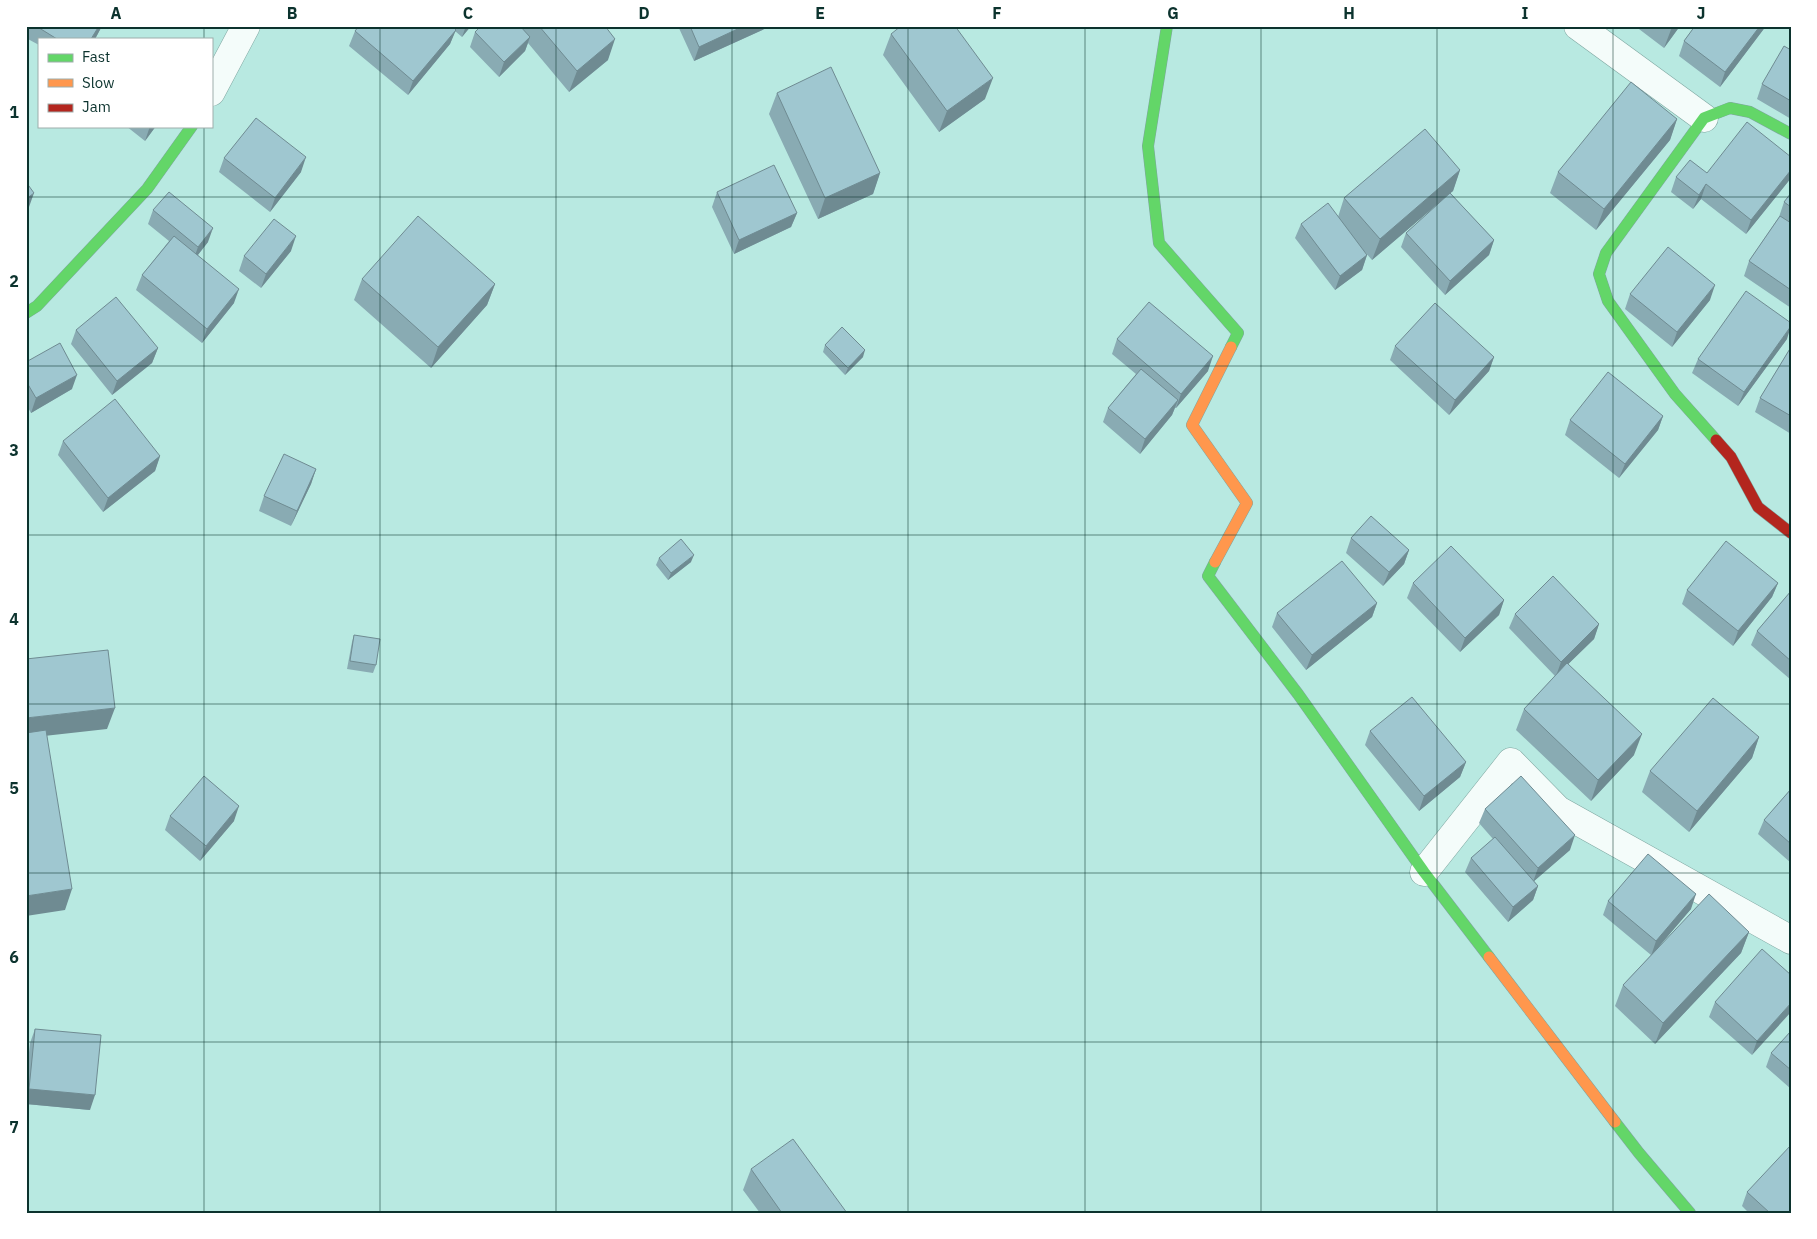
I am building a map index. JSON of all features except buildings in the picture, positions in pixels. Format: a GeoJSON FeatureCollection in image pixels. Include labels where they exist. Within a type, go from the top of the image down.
{"type":"FeatureCollection","features":[{"type":"Feature","properties":{"kind":"street"},"geometry":{"type":"LineString","coordinates":[[212,90],[246,26]]}},
{"type":"Feature","properties":{"kind":"street"},"geometry":{"type":"LineString","coordinates":[[1167,26],[1148,146],[1159,243],[1238,333],[1192,425],[1247,503],[1208,576],[1298,694],[1424,872],[1640,1153],[1690,1213]]}},
{"type":"Feature","properties":{"kind":"street"},"geometry":{"type":"LineString","coordinates":[[1578,26],[1704,118]]}},
{"type":"Feature","properties":{"kind":"street"},"geometry":{"type":"LineString","coordinates":[[1791,134],[1750,112],[1730,108],[1704,118],[1606,252],[1599,274],[1608,301],[1675,394],[1731,458],[1758,507],[1791,532]]}},
{"type":"Feature","properties":{"kind":"street"},"geometry":{"type":"LineString","coordinates":[[26,313],[37,306],[147,189],[191,128]]}},
{"type":"Feature","properties":{"kind":"street"},"geometry":{"type":"LineString","coordinates":[[1424,872],[1511,762],[1558,810],[1791,940]]}},
{"type":"Feature","properties":{"kind":"traffic: fast"},"geometry":{"type":"LineString","coordinates":[[1167,26],[1148,146],[1159,243],[1238,333],[1231,347]]}},
{"type":"Feature","properties":{"kind":"traffic: fast"},"geometry":{"type":"LineString","coordinates":[[1716,440],[1675,394],[1608,301],[1599,274],[1606,253],[1704,118],[1730,108],[1750,112],[1791,134]]}},
{"type":"Feature","properties":{"kind":"traffic: fast"},"geometry":{"type":"LineString","coordinates":[[26,313],[37,306],[147,189],[191,128]]}},
{"type":"Feature","properties":{"kind":"traffic: fast"},"geometry":{"type":"LineString","coordinates":[[1215,562],[1208,576],[1298,694],[1424,872],[1489,957]]}},
{"type":"Feature","properties":{"kind":"traffic: fast"},"geometry":{"type":"LineString","coordinates":[[1615,1122],[1690,1213]]}},
{"type":"Feature","properties":{"kind":"traffic: slow"},"geometry":{"type":"LineString","coordinates":[[1215,562],[1247,503],[1192,425],[1231,347]]}},
{"type":"Feature","properties":{"kind":"traffic: slow"},"geometry":{"type":"LineString","coordinates":[[1489,957],[1615,1122]]}},
{"type":"Feature","properties":{"kind":"traffic: jam"},"geometry":{"type":"LineString","coordinates":[[1716,440],[1731,457],[1758,507],[1791,533]]}}]}
